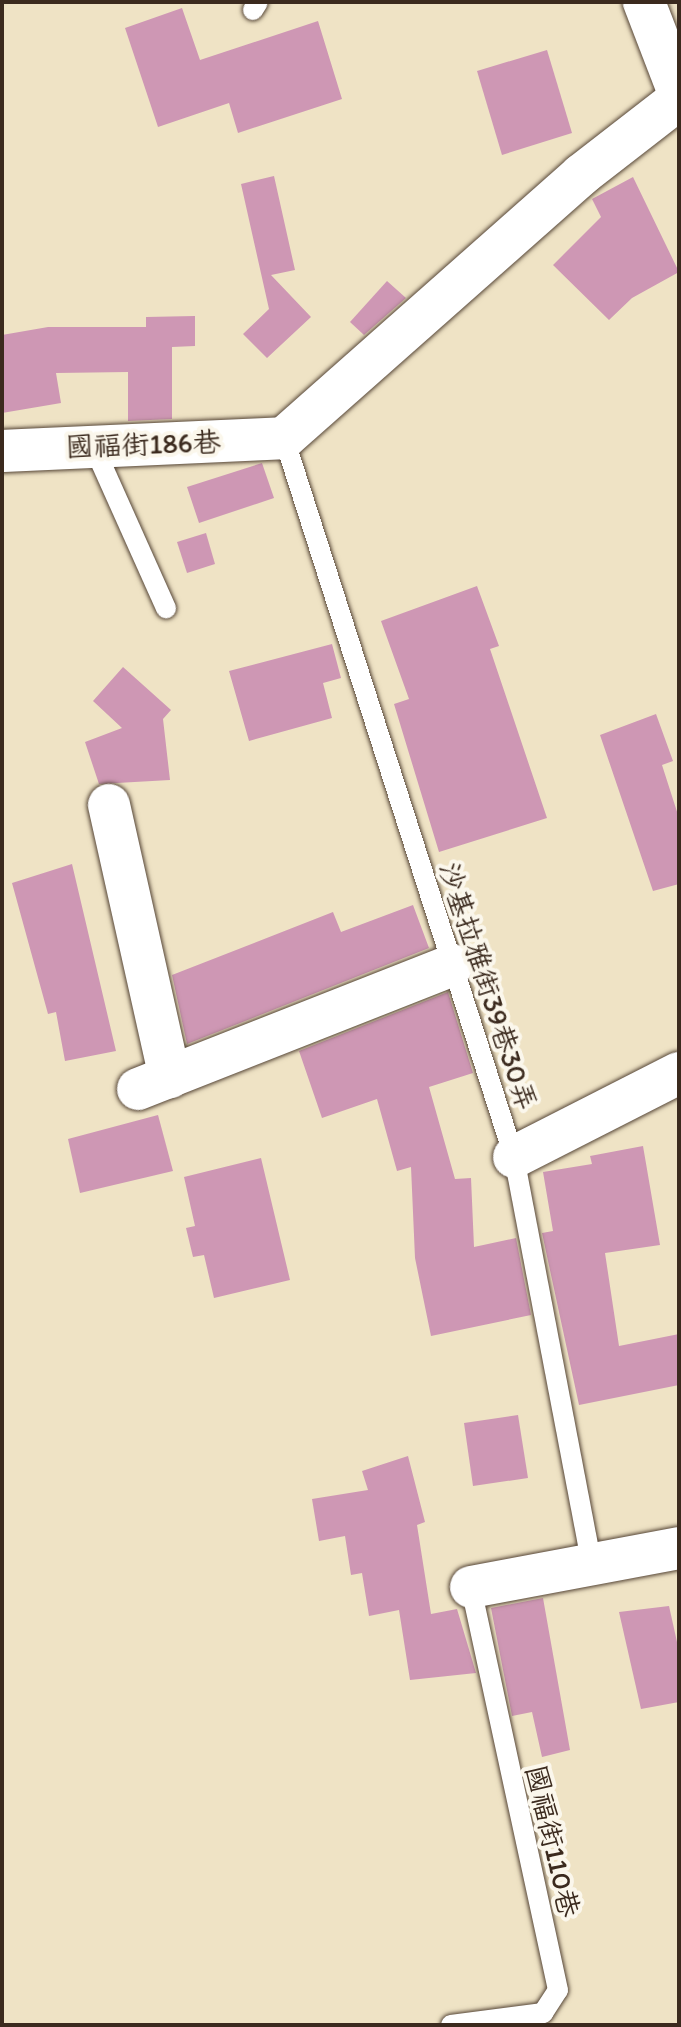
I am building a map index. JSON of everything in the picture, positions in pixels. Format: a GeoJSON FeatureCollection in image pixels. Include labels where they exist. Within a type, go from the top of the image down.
{"type":"FeatureCollection","features":[{"type":"Feature","properties":{"kind":"street"},"geometry":{"type":"LineString","coordinates":[[284,438],[581,175],[679,96],[644,2]]}},
{"type":"Feature","properties":{"kind":"street","name":"國福街186巷"},"geometry":{"type":"LineString","coordinates":[[2,451],[284,438]]}},
{"type":"Feature","properties":{"kind":"street"},"geometry":{"type":"LineString","coordinates":[[109,805],[154,1083],[452,965]]}},
{"type":"Feature","properties":{"kind":"street"},"geometry":{"type":"LineString","coordinates":[[514,1157],[679,1073]]}},
{"type":"Feature","properties":{"kind":"street"},"geometry":{"type":"LineString","coordinates":[[471,1587],[679,1548]]}},
{"type":"Feature","properties":{"kind":"lane","name":"沙基拉雅街39巷30弄"},"geometry":{"type":"LineString","coordinates":[[284,438],[514,1157],[592,1564]]}},
{"type":"Feature","properties":{"kind":"lane"},"geometry":{"type":"LineString","coordinates":[[93,445],[166,608]]}},
{"type":"Feature","properties":{"kind":"lane","name":"國福街110巷"},"geometry":{"type":"LineString","coordinates":[[451,2025],[543,2013],[558,1990],[471,1587]]}},
{"type":"Feature","properties":{"kind":"building"},"geometry":{"type":"Polygon","coordinates":[[[182,8],[200,60],[318,21],[342,99],[238,133],[229,103],[158,127],[125,28],[182,8]]]}},
{"type":"Feature","properties":{"kind":"building"},"geometry":{"type":"Polygon","coordinates":[[[547,50],[572,133],[502,155],[477,71],[547,50]]]}},
{"type":"Feature","properties":{"kind":"building"},"geometry":{"type":"Polygon","coordinates":[[[274,176],[295,270],[271,275],[311,317],[267,358],[243,334],[269,309],[241,184],[274,176]]]}},
{"type":"Feature","properties":{"kind":"building"},"geometry":{"type":"Polygon","coordinates":[[[633,177],[679,272],[632,298],[609,320],[553,265],[601,217],[592,199],[633,177]]]}},
{"type":"Feature","properties":{"kind":"building"},"geometry":{"type":"Polygon","coordinates":[[[387,281],[406,298],[364,335],[350,322],[387,281]]]}},
{"type":"Feature","properties":{"kind":"building"},"geometry":{"type":"Polygon","coordinates":[[[195,316],[195,346],[172,347],[172,419],[128,421],[128,372],[56,373],[61,403],[2,413],[2,335],[48,327],[146,327],[146,317],[195,316]]]}},
{"type":"Feature","properties":{"kind":"building"},"geometry":{"type":"Polygon","coordinates":[[[262,463],[274,498],[199,523],[187,487],[262,463]]]}},
{"type":"Feature","properties":{"kind":"building"},"geometry":{"type":"Polygon","coordinates":[[[206,533],[215,564],[187,573],[177,542],[206,533]]]}},
{"type":"Feature","properties":{"kind":"building"},"geometry":{"type":"Polygon","coordinates":[[[477,586],[499,646],[490,649],[547,818],[439,852],[394,704],[409,699],[381,621],[477,586]]]}},
{"type":"Feature","properties":{"kind":"building"},"geometry":{"type":"Polygon","coordinates":[[[332,644],[341,678],[323,683],[332,718],[249,741],[229,671],[332,644]]]}},
{"type":"Feature","properties":{"kind":"building"},"geometry":{"type":"Polygon","coordinates":[[[123,667],[171,710],[163,719],[170,780],[99,784],[85,742],[122,728],[93,701],[123,667]]]}},
{"type":"Feature","properties":{"kind":"building"},"geometry":{"type":"Polygon","coordinates":[[[656,714],[673,761],[662,765],[679,818],[679,884],[653,891],[600,735],[656,714]]]}},
{"type":"Feature","properties":{"kind":"building"},"geometry":{"type":"Polygon","coordinates":[[[72,864],[116,1051],[65,1061],[56,1012],[48,1014],[12,883],[72,864]]]}},
{"type":"Feature","properties":{"kind":"building"},"geometry":{"type":"Polygon","coordinates":[[[413,905],[429,948],[187,1044],[172,975],[333,912],[341,932],[413,905]]]}},
{"type":"Feature","properties":{"kind":"building"},"geometry":{"type":"Polygon","coordinates":[[[448,992],[473,1073],[429,1087],[455,1179],[471,1178],[474,1247],[516,1238],[531,1315],[431,1336],[415,1258],[411,1167],[397,1171],[377,1099],[322,1118],[299,1051],[448,992]]]}},
{"type":"Feature","properties":{"kind":"building"},"geometry":{"type":"Polygon","coordinates":[[[158,1115],[173,1171],[80,1193],[68,1139],[158,1115]]]}},
{"type":"Feature","properties":{"kind":"building"},"geometry":{"type":"Polygon","coordinates":[[[643,1146],[660,1245],[605,1253],[619,1346],[679,1334],[679,1385],[579,1405],[542,1233],[553,1231],[543,1172],[592,1164],[590,1156],[643,1146]]]}},
{"type":"Feature","properties":{"kind":"building"},"geometry":{"type":"Polygon","coordinates":[[[261,1158],[290,1280],[214,1298],[204,1255],[193,1257],[186,1228],[195,1226],[184,1177],[261,1158]]]}},
{"type":"Feature","properties":{"kind":"building"},"geometry":{"type":"Polygon","coordinates":[[[518,1415],[528,1478],[473,1486],[464,1423],[518,1415]]]}},
{"type":"Feature","properties":{"kind":"building"},"geometry":{"type":"Polygon","coordinates":[[[408,1456],[425,1522],[417,1525],[431,1614],[457,1609],[476,1673],[410,1680],[399,1610],[369,1616],[362,1573],[351,1575],[345,1536],[319,1541],[312,1499],[368,1490],[362,1471],[408,1456]]]}},
{"type":"Feature","properties":{"kind":"building"},"geometry":{"type":"Polygon","coordinates":[[[543,1598],[570,1750],[542,1757],[532,1712],[512,1716],[491,1608],[543,1598]]]}},
{"type":"Feature","properties":{"kind":"building"},"geometry":{"type":"Polygon","coordinates":[[[669,1606],[679,1651],[679,1702],[641,1709],[619,1612],[669,1606]]]}}]}
